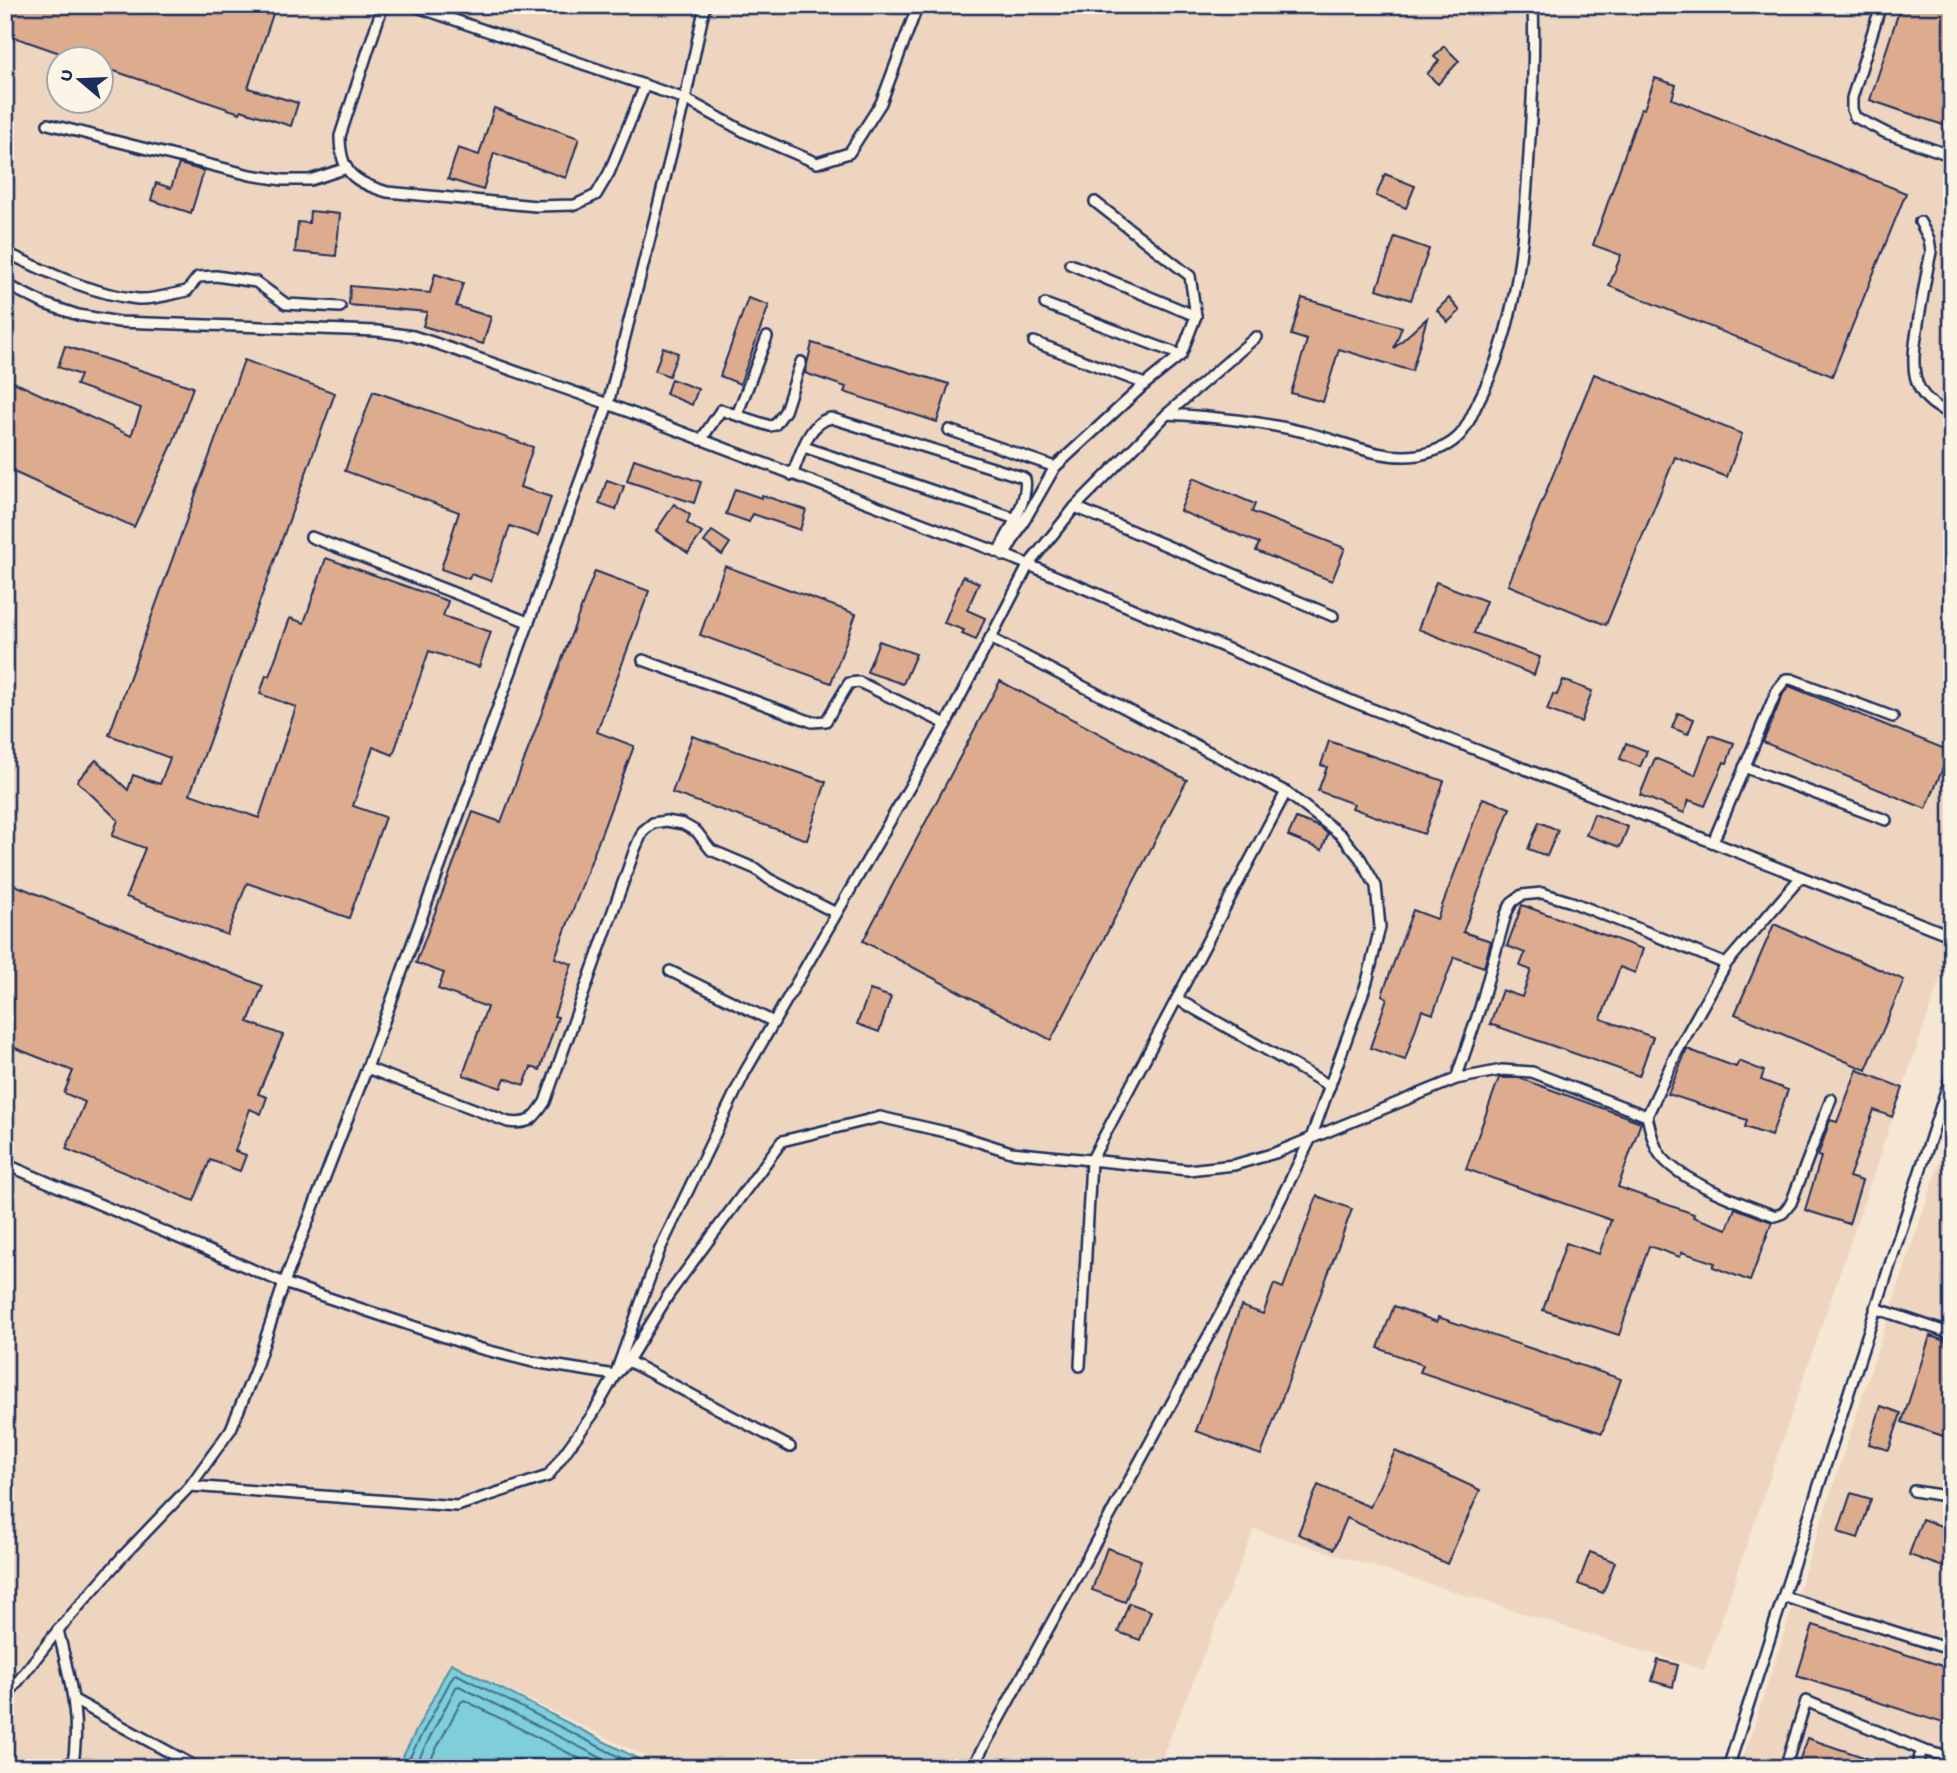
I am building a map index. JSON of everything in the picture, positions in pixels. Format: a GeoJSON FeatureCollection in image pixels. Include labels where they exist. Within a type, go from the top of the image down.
{"type":"FeatureCollection","features":[{"type":"Feature","properties":{"kind":"lane"},"geometry":{"type":"LineString","coordinates":[[383,5],[340,136],[342,161],[351,175],[364,185],[387,192],[536,206],[575,205],[596,195],[603,184],[645,85]]}},
{"type":"Feature","properties":{"kind":"lane"},"geometry":{"type":"LineString","coordinates":[[411,5],[685,99],[745,132],[817,163],[849,153],[881,103],[918,5]]}},
{"type":"Feature","properties":{"kind":"lane"},"geometry":{"type":"LineString","coordinates":[[5,1698],[58,1630],[190,1486],[231,1429],[367,1068],[608,404],[685,99],[705,5]]}},
{"type":"Feature","properties":{"kind":"lane"},"geometry":{"type":"LineString","coordinates":[[1167,414],[1259,422],[1306,432],[1381,454],[1415,455],[1439,450],[1461,434],[1483,393],[1500,347],[1516,288],[1527,202],[1535,58],[1533,5]]}},
{"type":"Feature","properties":{"kind":"lane"},"geometry":{"type":"LineString","coordinates":[[1881,5],[1852,98],[1855,117],[1886,132],[1952,156]]}},
{"type":"Feature","properties":{"kind":"lane"},"geometry":{"type":"LineString","coordinates":[[48,124],[250,175],[310,180],[346,168]]}},
{"type":"Feature","properties":{"kind":"lane"},"geometry":{"type":"LineString","coordinates":[[1001,554],[1055,467],[1145,384],[1181,355],[1196,316],[1190,276],[1095,202]]}},
{"type":"Feature","properties":{"kind":"lane"},"geometry":{"type":"LineString","coordinates":[[1920,222],[1929,239],[1931,252],[1912,364],[1917,384],[1927,400],[1938,409],[1952,414]]}},
{"type":"Feature","properties":{"kind":"lane"},"geometry":{"type":"LineString","coordinates":[[5,252],[48,273],[92,289],[141,299],[187,291],[198,277],[216,276],[256,282],[286,304],[340,307]]}},
{"type":"Feature","properties":{"kind":"lane"},"geometry":{"type":"LineString","coordinates":[[1070,264],[1196,316]]}},
{"type":"Feature","properties":{"kind":"lane"},"geometry":{"type":"LineString","coordinates":[[5,284],[45,304],[78,315],[119,322],[377,331],[413,335],[608,404],[1029,564],[1354,702],[1952,936]]}},
{"type":"Feature","properties":{"kind":"lane"},"geometry":{"type":"LineString","coordinates":[[1045,304],[1181,355]]}},
{"type":"Feature","properties":{"kind":"lane"},"geometry":{"type":"LineString","coordinates":[[737,415],[767,337]]}},
{"type":"Feature","properties":{"kind":"lane"},"geometry":{"type":"LineString","coordinates":[[190,1486],[457,1506],[548,1476],[593,1414],[615,1375],[660,1249],[745,1072],[946,723],[1029,564],[1075,507],[1167,414],[1256,337]]}},
{"type":"Feature","properties":{"kind":"lane"},"geometry":{"type":"LineString","coordinates":[[1034,342],[1145,384]]}},
{"type":"Feature","properties":{"kind":"lane"},"geometry":{"type":"LineString","coordinates":[[701,440],[721,410],[770,426],[775,425],[785,411],[801,362]]}},
{"type":"Feature","properties":{"kind":"lane"},"geometry":{"type":"LineString","coordinates":[[792,475],[816,427],[824,419],[837,418],[1022,477],[1025,479],[1026,489],[1001,554]]}},
{"type":"Feature","properties":{"kind":"lane"},"geometry":{"type":"LineString","coordinates":[[949,430],[1055,467]]}},
{"type":"Feature","properties":{"kind":"lane"},"geometry":{"type":"LineString","coordinates":[[804,447],[1016,519]]}},
{"type":"Feature","properties":{"kind":"lane"},"geometry":{"type":"LineString","coordinates":[[1075,507],[1333,616]]}},
{"type":"Feature","properties":{"kind":"lane"},"geometry":{"type":"LineString","coordinates":[[311,537],[528,622]]}},
{"type":"Feature","properties":{"kind":"lane"},"geometry":{"type":"LineString","coordinates":[[972,1768],[1256,1250],[1311,1138],[1367,982],[1380,926],[1376,886],[1360,858],[1341,835],[1286,792],[990,638]]}},
{"type":"Feature","properties":{"kind":"lane"},"geometry":{"type":"LineString","coordinates":[[643,660],[812,722],[826,720],[849,682],[859,682],[946,723]]}},
{"type":"Feature","properties":{"kind":"lane"},"geometry":{"type":"LineString","coordinates":[[1713,842],[1777,690],[1786,679],[1893,717]]}},
{"type":"Feature","properties":{"kind":"lane"},"geometry":{"type":"LineString","coordinates":[[1744,767],[1886,820]]}},
{"type":"Feature","properties":{"kind":"lane"},"geometry":{"type":"LineString","coordinates":[[1080,1366],[1090,1161],[1286,792]]}},
{"type":"Feature","properties":{"kind":"lane"},"geometry":{"type":"LineString","coordinates":[[367,1068],[508,1122],[522,1124],[536,1116],[545,1102],[635,849],[643,831],[653,824],[666,821],[684,824],[697,832],[711,850],[756,869],[769,879],[836,913]]}},
{"type":"Feature","properties":{"kind":"lane"},"geometry":{"type":"LineString","coordinates":[[1801,877],[1726,964],[1677,1052],[1647,1116],[1656,1147],[1672,1168],[1775,1216],[1783,1213],[1791,1203],[1831,1099]]}},
{"type":"Feature","properties":{"kind":"lane"},"geometry":{"type":"LineString","coordinates":[[1456,1079],[1480,1008],[1506,914],[1512,902],[1522,895],[1542,893],[1572,902],[1726,964]]}},
{"type":"Feature","properties":{"kind":"lane"},"geometry":{"type":"LineString","coordinates":[[670,971],[774,1022]]}},
{"type":"Feature","properties":{"kind":"lane"},"geometry":{"type":"LineString","coordinates":[[1177,999],[1330,1086]]}},
{"type":"Feature","properties":{"kind":"lane"},"geometry":{"type":"LineString","coordinates":[[615,1375],[628,1361],[669,1294],[782,1140],[880,1117],[954,1134],[1011,1152],[1188,1170],[1234,1165],[1275,1153],[1456,1079],[1502,1070],[1532,1072],[1647,1116]]}},
{"type":"Feature","properties":{"kind":"lane"},"geometry":{"type":"LineString","coordinates":[[1728,1768],[1952,1072]]}},
{"type":"Feature","properties":{"kind":"lane"},"geometry":{"type":"LineString","coordinates":[[5,1164],[285,1283],[478,1348],[533,1362],[615,1375]]}},
{"type":"Feature","properties":{"kind":"lane"},"geometry":{"type":"LineString","coordinates":[[1875,1308],[1952,1334]]}},
{"type":"Feature","properties":{"kind":"lane"},"geometry":{"type":"LineString","coordinates":[[628,1361],[790,1447]]}},
{"type":"Feature","properties":{"kind":"lane"},"geometry":{"type":"LineString","coordinates":[[1914,1491],[1952,1497]]}},
{"type":"Feature","properties":{"kind":"lane"},"geometry":{"type":"LineString","coordinates":[[1785,1597],[1952,1650]]}},
{"type":"Feature","properties":{"kind":"lane"},"geometry":{"type":"LineString","coordinates":[[58,1630],[74,1700],[76,1732],[72,1768]]}},
{"type":"Feature","properties":{"kind":"lane"},"geometry":{"type":"LineString","coordinates":[[74,1700],[198,1768]]}},
{"type":"Feature","properties":{"kind":"lane"},"geometry":{"type":"LineString","coordinates":[[1785,1768],[1806,1701],[1922,1750],[1952,1758]]}},
{"type":"Feature","properties":{"kind":"lane"},"geometry":{"type":"LineString","coordinates":[[1916,1768],[1922,1750]]}},
{"type":"Feature","properties":{"kind":"shaded area"},"geometry":{"type":"Polygon","coordinates":[[[5,5],[1952,5],[1952,944],[1704,1670],[1254,1529],[1158,1768],[670,1768],[452,1663],[397,1768],[5,1768],[5,5]]]}},
{"type":"Feature","properties":{"kind":"shaded area"},"geometry":{"type":"Polygon","coordinates":[[[1952,1124],[1952,1768],[1740,1768],[1952,1124]]]}},
{"type":"Feature","properties":{"kind":"water"},"geometry":{"type":"Polygon","coordinates":[[[451,1663],[656,1768],[397,1768],[451,1663]]]}},
{"type":"Feature","properties":{"kind":"building"},"geometry":{"type":"Polygon","coordinates":[[[5,5],[276,5],[248,88],[298,103],[291,126],[241,110],[240,113],[116,72],[116,46],[46,46],[46,48],[5,34],[5,5]]]}},
{"type":"Feature","properties":{"kind":"building"},"geometry":{"type":"Polygon","coordinates":[[[1901,5],[1952,5],[1952,128],[1870,100],[1901,5]]]}},
{"type":"Feature","properties":{"kind":"building"},"geometry":{"type":"Polygon","coordinates":[[[1444,46],[1459,61],[1438,84],[1427,74],[1439,61],[1434,57],[1444,46]]]}},
{"type":"Feature","properties":{"kind":"building"},"geometry":{"type":"Polygon","coordinates":[[[1655,78],[1676,85],[1672,99],[1906,193],[1832,376],[1609,286],[1621,255],[1593,245],[1641,108],[1644,109],[1655,78]]]}},
{"type":"Feature","properties":{"kind":"building"},"geometry":{"type":"Polygon","coordinates":[[[494,108],[579,138],[566,178],[494,153],[483,190],[448,179],[458,148],[479,155],[494,108]]]}},
{"type":"Feature","properties":{"kind":"building"},"geometry":{"type":"Polygon","coordinates":[[[179,164],[204,171],[191,213],[151,200],[156,183],[171,188],[179,164]]]}},
{"type":"Feature","properties":{"kind":"building"},"geometry":{"type":"Polygon","coordinates":[[[1385,174],[1415,186],[1406,208],[1376,196],[1385,174]]]}},
{"type":"Feature","properties":{"kind":"building"},"geometry":{"type":"Polygon","coordinates":[[[310,211],[340,214],[336,256],[295,252],[298,222],[309,223],[310,211]]]}},
{"type":"Feature","properties":{"kind":"building"},"geometry":{"type":"Polygon","coordinates":[[[1395,237],[1429,249],[1411,300],[1377,289],[1395,237]]]}},
{"type":"Feature","properties":{"kind":"building"},"geometry":{"type":"Polygon","coordinates":[[[435,274],[463,283],[456,306],[491,317],[483,344],[423,326],[427,312],[349,305],[350,286],[430,293],[435,274]]]}},
{"type":"Feature","properties":{"kind":"building"},"geometry":{"type":"Polygon","coordinates":[[[748,298],[769,305],[740,384],[720,376],[748,298]]]}},
{"type":"Feature","properties":{"kind":"building"},"geometry":{"type":"Polygon","coordinates":[[[1302,298],[1402,327],[1394,348],[1427,318],[1412,371],[1339,349],[1323,402],[1291,393],[1307,340],[1291,335],[1302,298]]]}},
{"type":"Feature","properties":{"kind":"building"},"geometry":{"type":"Polygon","coordinates":[[[1449,298],[1460,311],[1448,322],[1437,310],[1449,298]]]}},
{"type":"Feature","properties":{"kind":"building"},"geometry":{"type":"Polygon","coordinates":[[[812,343],[949,384],[937,422],[844,392],[846,387],[805,373],[812,343]]]}},
{"type":"Feature","properties":{"kind":"building"},"geometry":{"type":"Polygon","coordinates":[[[65,346],[193,387],[173,443],[134,527],[5,468],[5,378],[131,436],[141,408],[76,385],[80,375],[58,367],[65,346]]]}},
{"type":"Feature","properties":{"kind":"building"},"geometry":{"type":"Polygon","coordinates":[[[663,347],[678,353],[669,376],[655,371],[663,347]]]}},
{"type":"Feature","properties":{"kind":"building"},"geometry":{"type":"Polygon","coordinates":[[[244,360],[335,393],[190,794],[259,818],[296,707],[260,694],[290,618],[304,623],[326,558],[448,601],[443,616],[491,632],[479,667],[429,651],[393,755],[373,747],[353,806],[385,817],[349,918],[247,883],[227,935],[126,897],[145,848],[112,836],[118,820],[77,781],[96,760],[128,790],[133,775],[160,784],[170,758],[109,735],[244,360]]]}},
{"type":"Feature","properties":{"kind":"building"},"geometry":{"type":"Polygon","coordinates":[[[1594,374],[1742,434],[1727,477],[1675,457],[1606,625],[1508,585],[1594,374]]]}},
{"type":"Feature","properties":{"kind":"building"},"geometry":{"type":"Polygon","coordinates":[[[671,379],[698,389],[692,405],[666,394],[671,379]]]}},
{"type":"Feature","properties":{"kind":"building"},"geometry":{"type":"Polygon","coordinates":[[[373,391],[533,447],[520,487],[551,497],[538,536],[510,526],[491,581],[471,574],[469,579],[441,569],[459,512],[345,471],[373,391]]]}},
{"type":"Feature","properties":{"kind":"building"},"geometry":{"type":"Polygon","coordinates":[[[634,459],[701,482],[694,503],[627,481],[634,459]]]}},
{"type":"Feature","properties":{"kind":"building"},"geometry":{"type":"Polygon","coordinates":[[[1193,478],[1255,504],[1252,512],[1345,548],[1332,581],[1256,551],[1259,543],[1180,511],[1193,478]]]}},
{"type":"Feature","properties":{"kind":"building"},"geometry":{"type":"Polygon","coordinates":[[[607,480],[624,486],[616,510],[599,504],[607,480]]]}},
{"type":"Feature","properties":{"kind":"building"},"geometry":{"type":"Polygon","coordinates":[[[735,489],[806,510],[800,530],[753,514],[749,522],[726,514],[735,489]]]}},
{"type":"Feature","properties":{"kind":"building"},"geometry":{"type":"Polygon","coordinates":[[[674,504],[690,515],[687,523],[702,533],[688,553],[656,531],[674,504]]]}},
{"type":"Feature","properties":{"kind":"building"},"geometry":{"type":"Polygon","coordinates":[[[712,531],[730,543],[722,555],[704,542],[712,531]]]}},
{"type":"Feature","properties":{"kind":"building"},"geometry":{"type":"Polygon","coordinates":[[[725,566],[856,614],[831,683],[700,635],[725,566]]]}},
{"type":"Feature","properties":{"kind":"building"},"geometry":{"type":"Polygon","coordinates":[[[595,571],[649,591],[597,732],[634,746],[555,958],[572,964],[554,1016],[558,1017],[540,1070],[531,1067],[524,1085],[505,1078],[501,1088],[463,1075],[487,1007],[438,989],[444,973],[416,963],[473,812],[501,822],[595,571]]]}},
{"type":"Feature","properties":{"kind":"building"},"geometry":{"type":"Polygon","coordinates":[[[963,576],[979,583],[967,610],[985,618],[976,640],[962,634],[964,630],[944,623],[963,576]]]}},
{"type":"Feature","properties":{"kind":"building"},"geometry":{"type":"Polygon","coordinates":[[[1436,582],[1486,601],[1474,633],[1540,657],[1534,675],[1418,629],[1436,582]]]}},
{"type":"Feature","properties":{"kind":"building"},"geometry":{"type":"Polygon","coordinates":[[[879,641],[916,654],[903,684],[867,672],[879,641]]]}},
{"type":"Feature","properties":{"kind":"building"},"geometry":{"type":"Polygon","coordinates":[[[1563,680],[1592,691],[1581,722],[1547,710],[1553,694],[1557,695],[1563,680]]]}},
{"type":"Feature","properties":{"kind":"building"},"geometry":{"type":"Polygon","coordinates":[[[1000,681],[1187,780],[1051,1040],[863,941],[1000,681]]]}},
{"type":"Feature","properties":{"kind":"building"},"geometry":{"type":"Polygon","coordinates":[[[1789,686],[1950,751],[1926,809],[1763,742],[1789,686]]]}},
{"type":"Feature","properties":{"kind":"building"},"geometry":{"type":"Polygon","coordinates":[[[1678,713],[1694,719],[1688,734],[1672,728],[1678,713]]]}},
{"type":"Feature","properties":{"kind":"building"},"geometry":{"type":"Polygon","coordinates":[[[1710,735],[1734,743],[1705,806],[1689,800],[1684,813],[1640,795],[1655,758],[1695,775],[1710,735]]]}},
{"type":"Feature","properties":{"kind":"building"},"geometry":{"type":"Polygon","coordinates":[[[692,736],[826,782],[807,840],[672,793],[692,736]]]}},
{"type":"Feature","properties":{"kind":"building"},"geometry":{"type":"Polygon","coordinates":[[[1329,741],[1444,781],[1424,834],[1352,808],[1354,804],[1318,791],[1327,767],[1321,765],[1329,741]]]}},
{"type":"Feature","properties":{"kind":"building"},"geometry":{"type":"Polygon","coordinates":[[[1626,743],[1647,751],[1640,767],[1620,759],[1626,743]]]}},
{"type":"Feature","properties":{"kind":"building"},"geometry":{"type":"Polygon","coordinates":[[[1483,798],[1510,808],[1463,932],[1491,941],[1484,967],[1454,957],[1433,1014],[1422,1010],[1405,1060],[1370,1048],[1387,998],[1382,995],[1413,910],[1437,919],[1483,798]]]}},
{"type":"Feature","properties":{"kind":"building"},"geometry":{"type":"Polygon","coordinates":[[[1594,814],[1628,827],[1620,847],[1586,835],[1594,814]]]}},
{"type":"Feature","properties":{"kind":"building"},"geometry":{"type":"Polygon","coordinates":[[[1296,818],[1320,827],[1328,834],[1322,850],[1288,836],[1296,818]]]}},
{"type":"Feature","properties":{"kind":"building"},"geometry":{"type":"Polygon","coordinates":[[[1539,822],[1558,830],[1547,856],[1528,849],[1539,822]]]}},
{"type":"Feature","properties":{"kind":"building"},"geometry":{"type":"Polygon","coordinates":[[[5,881],[263,986],[248,1022],[283,1035],[258,1094],[267,1097],[261,1114],[250,1109],[235,1151],[246,1155],[240,1171],[210,1160],[194,1201],[66,1149],[85,1102],[64,1093],[73,1071],[5,1044],[5,881]]]}},
{"type":"Feature","properties":{"kind":"building"},"geometry":{"type":"Polygon","coordinates":[[[1522,905],[1643,949],[1635,973],[1620,967],[1601,1019],[1653,1037],[1639,1076],[1490,1024],[1502,990],[1522,997],[1531,970],[1520,966],[1525,953],[1507,946],[1522,905]]]}},
{"type":"Feature","properties":{"kind":"building"},"geometry":{"type":"Polygon","coordinates":[[[1774,924],[1904,980],[1866,1070],[1735,1014],[1774,924]]]}},
{"type":"Feature","properties":{"kind":"building"},"geometry":{"type":"Polygon","coordinates":[[[870,990],[891,997],[879,1032],[857,1024],[870,990]]]}},
{"type":"Feature","properties":{"kind":"building"},"geometry":{"type":"Polygon","coordinates":[[[1687,1049],[1736,1067],[1739,1061],[1764,1071],[1761,1080],[1788,1090],[1771,1136],[1745,1127],[1747,1120],[1668,1094],[1687,1049]]]}},
{"type":"Feature","properties":{"kind":"building"},"geometry":{"type":"Polygon","coordinates":[[[1857,1070],[1903,1088],[1892,1117],[1874,1110],[1849,1177],[1862,1181],[1849,1224],[1805,1210],[1830,1120],[1837,1122],[1857,1070]]]}},
{"type":"Feature","properties":{"kind":"building"},"geometry":{"type":"Polygon","coordinates":[[[1499,1078],[1519,1078],[1641,1122],[1618,1187],[1694,1214],[1693,1217],[1727,1229],[1735,1208],[1772,1222],[1750,1281],[1713,1267],[1715,1263],[1682,1252],[1680,1257],[1649,1246],[1619,1335],[1543,1310],[1566,1243],[1599,1254],[1611,1220],[1466,1169],[1499,1078]]]}},
{"type":"Feature","properties":{"kind":"building"},"geometry":{"type":"Polygon","coordinates":[[[1317,1196],[1352,1209],[1261,1455],[1196,1431],[1241,1306],[1263,1314],[1274,1284],[1283,1288],[1317,1196]]]}},
{"type":"Feature","properties":{"kind":"building"},"geometry":{"type":"Polygon","coordinates":[[[1394,1306],[1437,1322],[1438,1317],[1621,1379],[1602,1433],[1420,1372],[1423,1365],[1378,1348],[1394,1306]]]}},
{"type":"Feature","properties":{"kind":"building"},"geometry":{"type":"Polygon","coordinates":[[[1930,1336],[1952,1343],[1952,1439],[1902,1422],[1930,1336]]]}},
{"type":"Feature","properties":{"kind":"building"},"geometry":{"type":"Polygon","coordinates":[[[1881,1406],[1901,1413],[1889,1450],[1869,1444],[1881,1406]]]}},
{"type":"Feature","properties":{"kind":"building"},"geometry":{"type":"Polygon","coordinates":[[[1395,1451],[1480,1490],[1447,1564],[1347,1518],[1334,1549],[1298,1534],[1318,1485],[1370,1507],[1395,1451]]]}},
{"type":"Feature","properties":{"kind":"building"},"geometry":{"type":"Polygon","coordinates":[[[1851,1493],[1871,1499],[1858,1538],[1838,1532],[1851,1493]]]}},
{"type":"Feature","properties":{"kind":"building"},"geometry":{"type":"Polygon","coordinates":[[[1922,1519],[1952,1530],[1952,1570],[1909,1555],[1922,1519]]]}},
{"type":"Feature","properties":{"kind":"building"},"geometry":{"type":"Polygon","coordinates":[[[1107,1548],[1141,1560],[1125,1602],[1092,1590],[1107,1548]]]}},
{"type":"Feature","properties":{"kind":"building"},"geometry":{"type":"Polygon","coordinates":[[[1590,1552],[1615,1562],[1603,1593],[1578,1584],[1590,1552]]]}},
{"type":"Feature","properties":{"kind":"building"},"geometry":{"type":"Polygon","coordinates":[[[1129,1603],[1151,1611],[1140,1640],[1118,1632],[1129,1603]]]}},
{"type":"Feature","properties":{"kind":"building"},"geometry":{"type":"Polygon","coordinates":[[[1813,1625],[1952,1669],[1952,1726],[1797,1676],[1813,1625]]]}},
{"type":"Feature","properties":{"kind":"building"},"geometry":{"type":"Polygon","coordinates":[[[1658,1660],[1678,1665],[1673,1687],[1652,1681],[1658,1660]]]}},
{"type":"Feature","properties":{"kind":"building"},"geometry":{"type":"Polygon","coordinates":[[[1807,1738],[1887,1765],[1887,1768],[1797,1768],[1807,1738]]]}}]}
